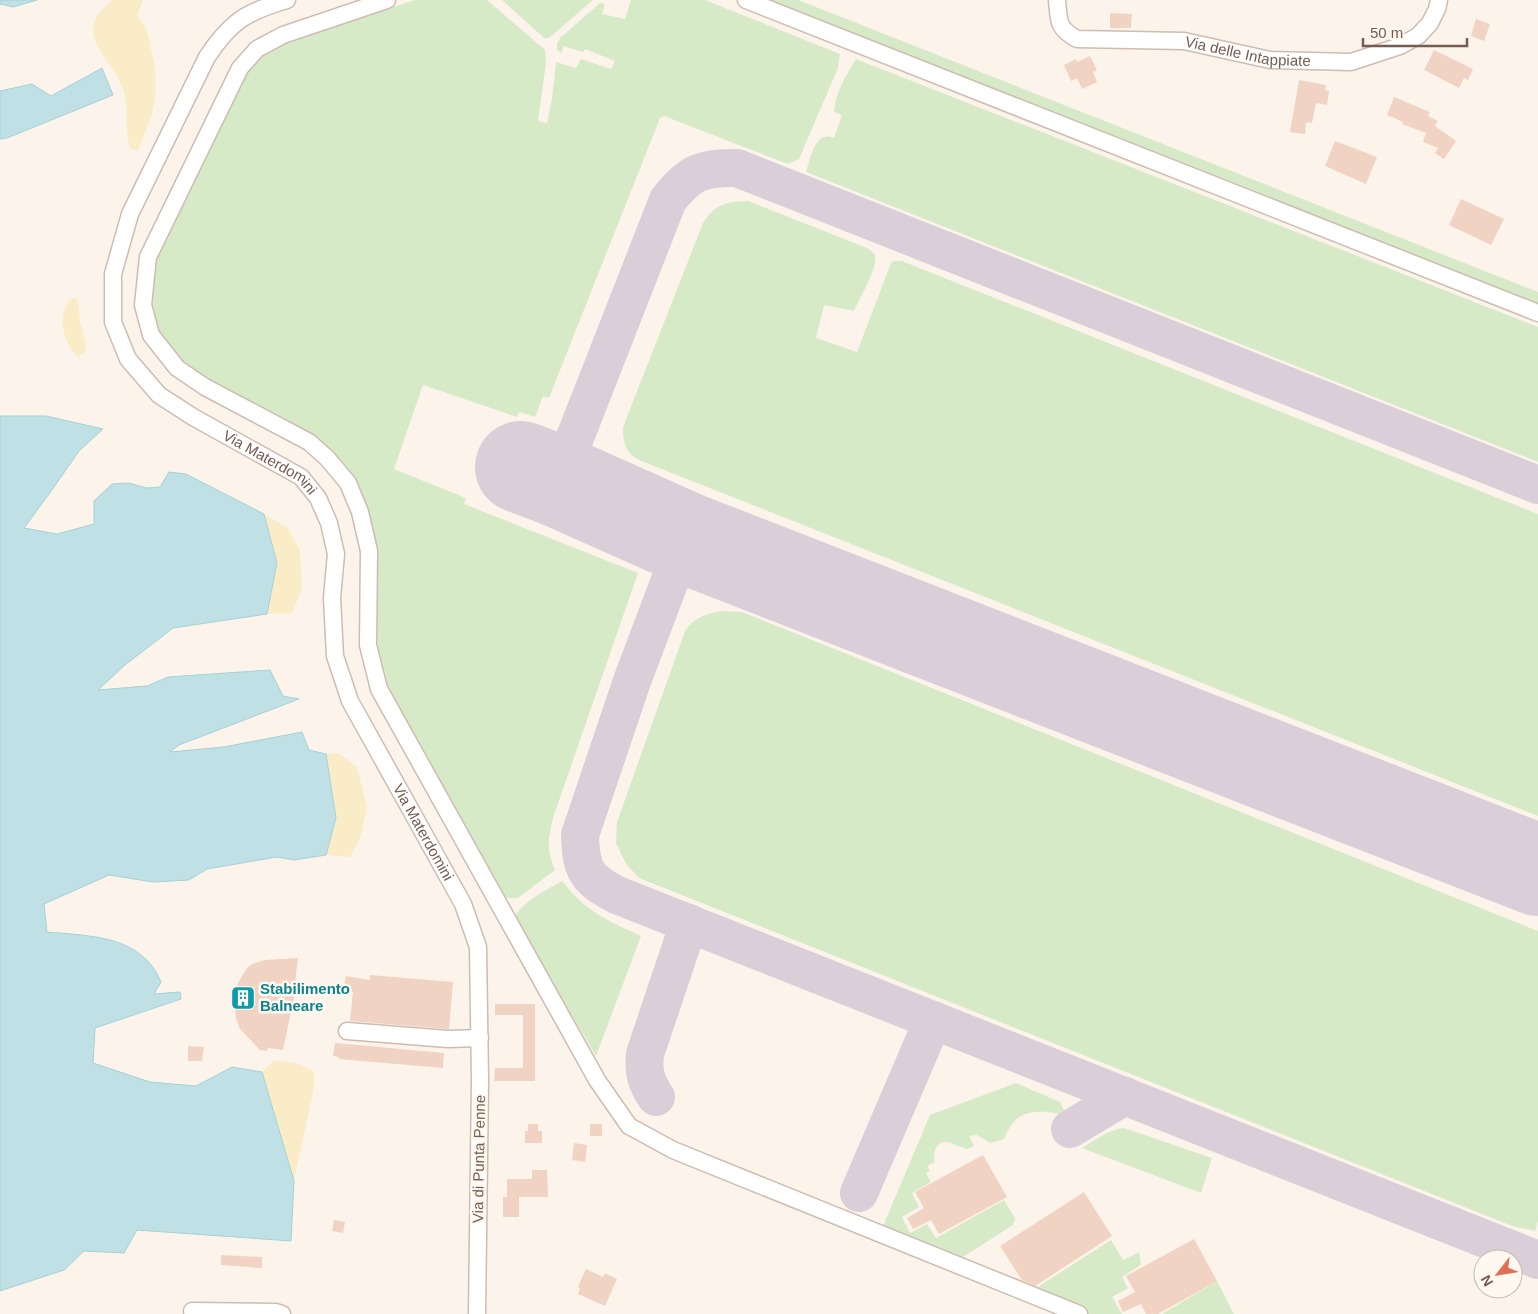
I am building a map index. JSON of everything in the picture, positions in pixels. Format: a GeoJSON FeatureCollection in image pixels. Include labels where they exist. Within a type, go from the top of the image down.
{"type":"FeatureCollection","features":[{"type":"Feature","properties":{"kind":"street","name":"Via Materdomini"},"geometry":{"type":"LineString","coordinates":[[287,0],[263,7],[242,17],[224,33],[207,57],[130,214],[113,274],[113,322],[128,360],[159,395],[193,417],[301,477],[318,498],[330,523],[336,554],[332,598],[335,656],[350,701],[463,904],[478,946],[479,1004]]}},
{"type":"Feature","properties":{"kind":"street"},"geometry":{"type":"LineString","coordinates":[[387,0],[283,35],[257,49],[240,68],[148,257],[143,305],[151,335],[177,368],[205,387],[309,442],[327,458],[348,483],[360,512],[369,551],[368,645],[379,690],[598,1080],[629,1126],[673,1150],[1079,1314]]}},
{"type":"Feature","properties":{"kind":"street"},"geometry":{"type":"LineString","coordinates":[[746,0],[1538,313]]}},
{"type":"Feature","properties":{"kind":"street","name":"Via delle Intappiate"},"geometry":{"type":"LineString","coordinates":[[1056,0],[1060,24],[1066,33],[1077,39],[1184,41],[1270,60],[1351,62],[1400,46],[1418,36],[1430,23],[1439,0]]}},
{"type":"Feature","properties":{"kind":"street","name":"Via di Punta Penne"},"geometry":{"type":"LineString","coordinates":[[477,1314],[479,1004]]}},
{"type":"Feature","properties":{"kind":"street"},"geometry":{"type":"LineString","coordinates":[[347,1031],[448,1039],[480,1038]]}},
{"type":"Feature","properties":{"kind":"street"},"geometry":{"type":"LineString","coordinates":[[192,1311],[276,1312],[282,1314]]}},
{"type":"Feature","properties":{"kind":"green space"},"geometry":{"type":"Polygon","coordinates":[[[415,0],[487,0],[545,50],[546,63],[538,121],[547,123],[556,62],[576,68],[581,59],[611,69],[615,61],[585,49],[583,52],[564,46],[561,53],[557,50],[557,43],[560,38],[600,3],[605,4],[602,14],[625,19],[631,0],[705,0],[840,54],[838,68],[799,159],[788,164],[664,116],[660,118],[549,398],[543,396],[535,417],[519,412],[517,417],[423,385],[394,469],[466,498],[464,504],[638,573],[554,815],[549,843],[550,855],[555,870],[518,898],[502,898],[395,709],[376,657],[378,645],[375,620],[347,472],[191,374],[160,339],[148,301],[149,281],[157,255],[242,77],[260,56],[274,47],[304,35],[415,0]]]}},
{"type":"Feature","properties":{"kind":"green space"},"geometry":{"type":"Polygon","coordinates":[[[502,0],[593,0],[549,38],[544,38],[502,0]]]}},
{"type":"Feature","properties":{"kind":"green space"},"geometry":{"type":"Polygon","coordinates":[[[744,0],[798,0],[1538,292],[1538,311],[744,0]]]}},
{"type":"Feature","properties":{"kind":"green space"},"geometry":{"type":"Polygon","coordinates":[[[856,59],[1538,327],[1538,462],[806,172],[812,152],[821,138],[834,138],[842,115],[834,112],[836,98],[856,59]]]}},
{"type":"Feature","properties":{"kind":"green space"},"geometry":{"type":"Polygon","coordinates":[[[748,201],[867,248],[874,255],[874,268],[854,311],[824,305],[816,338],[857,352],[891,263],[902,261],[1538,514],[1538,816],[634,457],[626,446],[623,427],[703,223],[712,211],[722,205],[748,201]]]}},
{"type":"Feature","properties":{"kind":"green space"},"geometry":{"type":"Polygon","coordinates":[[[721,611],[742,612],[1538,931],[1538,1221],[1535,1231],[1512,1226],[639,878],[626,864],[616,843],[617,822],[685,631],[700,617],[721,611]]]}},
{"type":"Feature","properties":{"kind":"green space"},"geometry":{"type":"Polygon","coordinates":[[[562,881],[589,908],[607,920],[641,936],[596,1056],[514,918],[529,901],[562,881]]]}},
{"type":"Feature","properties":{"kind":"green space"},"geometry":{"type":"Polygon","coordinates":[[[1016,1083],[1060,1102],[1064,1110],[1063,1114],[1032,1112],[1025,1114],[1015,1120],[1004,1139],[990,1143],[977,1135],[969,1136],[974,1146],[967,1149],[943,1142],[937,1146],[934,1155],[935,1162],[927,1166],[930,1171],[926,1173],[931,1182],[912,1193],[919,1207],[902,1217],[910,1233],[927,1224],[936,1238],[1004,1200],[1015,1218],[1013,1225],[957,1261],[883,1226],[930,1115],[1016,1083]]]}},
{"type":"Feature","properties":{"kind":"green space"},"geometry":{"type":"Polygon","coordinates":[[[1124,1128],[1212,1158],[1201,1193],[1082,1148],[1107,1133],[1124,1128]]]}},
{"type":"Feature","properties":{"kind":"green space"},"geometry":{"type":"Polygon","coordinates":[[[1111,1240],[1123,1260],[1139,1252],[1141,1265],[1122,1277],[1128,1288],[1112,1297],[1122,1314],[1089,1314],[1030,1292],[1111,1240]]]}},
{"type":"Feature","properties":{"kind":"green space"},"geometry":{"type":"Polygon","coordinates":[[[1217,1281],[1234,1314],[1162,1314],[1217,1281]]]}},
{"type":"Feature","properties":{"kind":"sand"},"geometry":{"type":"Polygon","coordinates":[[[113,0],[143,0],[137,15],[146,28],[155,70],[155,99],[151,117],[138,150],[130,149],[125,95],[120,81],[98,46],[94,36],[94,25],[100,13],[113,0]]]}},
{"type":"Feature","properties":{"kind":"sand"},"geometry":{"type":"Polygon","coordinates":[[[75,297],[78,300],[80,321],[86,344],[85,352],[78,357],[68,344],[63,327],[64,310],[68,302],[75,297]]]}},
{"type":"Feature","properties":{"kind":"sand"},"geometry":{"type":"Polygon","coordinates":[[[264,514],[288,528],[300,551],[302,589],[292,613],[267,614],[277,563],[264,514]]]}},
{"type":"Feature","properties":{"kind":"sand"},"geometry":{"type":"Polygon","coordinates":[[[338,753],[357,767],[367,807],[360,839],[350,857],[326,855],[336,818],[326,754],[338,753]]]}},
{"type":"Feature","properties":{"kind":"sand"},"geometry":{"type":"Polygon","coordinates":[[[275,1060],[300,1064],[314,1072],[314,1087],[294,1181],[262,1072],[275,1060]]]}},
{"type":"Feature","properties":{"kind":"water"},"geometry":{"type":"Polygon","coordinates":[[[0,0],[37,0],[13,7],[0,4],[0,0]]]}},
{"type":"Feature","properties":{"kind":"water"},"geometry":{"type":"Polygon","coordinates":[[[102,68],[113,95],[7,138],[0,139],[0,91],[32,84],[51,96],[102,68]]]}},
{"type":"Feature","properties":{"kind":"water"},"geometry":{"type":"Polygon","coordinates":[[[0,416],[46,416],[103,429],[79,451],[24,528],[57,534],[94,524],[94,501],[112,484],[129,483],[146,488],[160,487],[169,472],[186,474],[264,514],[277,563],[267,614],[173,628],[125,665],[98,690],[147,686],[168,677],[270,670],[283,696],[299,699],[179,745],[170,752],[224,747],[302,732],[309,750],[326,754],[336,818],[326,855],[294,860],[277,857],[207,869],[189,880],[153,882],[109,875],[44,904],[47,932],[97,937],[128,947],[141,955],[152,967],[161,982],[154,994],[180,992],[181,999],[95,1028],[93,1063],[150,1082],[196,1086],[232,1067],[262,1072],[294,1181],[291,1241],[137,1230],[124,1253],[84,1251],[64,1270],[0,1291],[0,416]]]}},
{"type":"Feature","properties":{"kind":"building"},"geometry":{"type":"Polygon","coordinates":[[[1110,13],[1132,14],[1131,28],[1110,28],[1110,13]]]}},
{"type":"Feature","properties":{"kind":"building"},"geometry":{"type":"Polygon","coordinates":[[[1476,19],[1490,24],[1484,41],[1471,36],[1476,19]]]}},
{"type":"Feature","properties":{"kind":"building"},"geometry":{"type":"Polygon","coordinates":[[[1434,50],[1473,69],[1468,80],[1464,78],[1459,88],[1424,70],[1434,50]]]}},
{"type":"Feature","properties":{"kind":"building"},"geometry":{"type":"Polygon","coordinates":[[[1090,56],[1097,70],[1093,72],[1097,82],[1082,89],[1077,78],[1071,81],[1064,65],[1076,59],[1077,62],[1090,56]]]}},
{"type":"Feature","properties":{"kind":"building"},"geometry":{"type":"Polygon","coordinates":[[[1299,80],[1326,85],[1325,90],[1329,91],[1327,105],[1316,103],[1312,123],[1306,122],[1305,134],[1290,132],[1299,80]]]}},
{"type":"Feature","properties":{"kind":"building"},"geometry":{"type":"Polygon","coordinates":[[[1394,97],[1430,112],[1428,116],[1438,121],[1435,126],[1456,141],[1444,159],[1435,153],[1438,148],[1423,142],[1426,133],[1402,124],[1403,122],[1387,115],[1394,97]]]}},
{"type":"Feature","properties":{"kind":"building"},"geometry":{"type":"Polygon","coordinates":[[[1335,141],[1377,157],[1366,184],[1325,166],[1335,141]]]}},
{"type":"Feature","properties":{"kind":"building"},"geometry":{"type":"Polygon","coordinates":[[[1461,199],[1504,219],[1491,245],[1449,225],[1461,199]]]}},
{"type":"Feature","properties":{"kind":"building"},"geometry":{"type":"Polygon","coordinates":[[[298,958],[295,983],[297,984],[283,1050],[268,1048],[267,1051],[260,1050],[240,1029],[236,1019],[234,996],[239,981],[247,968],[252,964],[265,960],[298,958]]]}},
{"type":"Feature","properties":{"kind":"building"},"geometry":{"type":"Polygon","coordinates":[[[370,975],[453,982],[449,1029],[350,1021],[353,992],[343,990],[346,976],[370,980],[370,975]]]}},
{"type":"Feature","properties":{"kind":"building"},"geometry":{"type":"Polygon","coordinates":[[[495,1004],[535,1004],[535,1081],[494,1081],[495,1068],[523,1068],[523,1015],[495,1015],[495,1004]]]}},
{"type":"Feature","properties":{"kind":"building"},"geometry":{"type":"Polygon","coordinates":[[[335,1043],[444,1053],[443,1068],[339,1059],[339,1057],[333,1056],[335,1043]]]}},
{"type":"Feature","properties":{"kind":"building"},"geometry":{"type":"Polygon","coordinates":[[[188,1046],[204,1047],[202,1061],[188,1061],[188,1046]]]}},
{"type":"Feature","properties":{"kind":"building"},"geometry":{"type":"Polygon","coordinates":[[[528,1124],[538,1124],[538,1131],[542,1131],[542,1143],[525,1143],[525,1131],[528,1131],[528,1124]]]}},
{"type":"Feature","properties":{"kind":"building"},"geometry":{"type":"Polygon","coordinates":[[[590,1124],[602,1124],[602,1136],[590,1136],[590,1124]]]}},
{"type":"Feature","properties":{"kind":"building"},"geometry":{"type":"Polygon","coordinates":[[[574,1143],[587,1145],[585,1162],[572,1160],[574,1143]]]}},
{"type":"Feature","properties":{"kind":"building"},"geometry":{"type":"Polygon","coordinates":[[[983,1155],[1007,1197],[939,1234],[931,1220],[913,1229],[907,1218],[924,1208],[915,1192],[983,1155]]]}},
{"type":"Feature","properties":{"kind":"building"},"geometry":{"type":"Polygon","coordinates":[[[532,1170],[547,1170],[548,1197],[519,1197],[519,1217],[503,1217],[503,1197],[507,1197],[507,1179],[532,1179],[532,1170]]]}},
{"type":"Feature","properties":{"kind":"building"},"geometry":{"type":"Polygon","coordinates":[[[1084,1192],[1112,1236],[1035,1286],[1022,1280],[1000,1246],[1084,1192]]]}},
{"type":"Feature","properties":{"kind":"building"},"geometry":{"type":"Polygon","coordinates":[[[334,1220],[345,1222],[343,1233],[332,1231],[334,1220]]]}},
{"type":"Feature","properties":{"kind":"building"},"geometry":{"type":"Polygon","coordinates":[[[1194,1239],[1217,1281],[1158,1314],[1146,1314],[1141,1304],[1123,1312],[1118,1301],[1135,1292],[1126,1276],[1194,1239]]]}},
{"type":"Feature","properties":{"kind":"building"},"geometry":{"type":"Polygon","coordinates":[[[221,1255],[262,1257],[262,1268],[221,1265],[221,1255]]]}},
{"type":"Feature","properties":{"kind":"building"},"geometry":{"type":"Polygon","coordinates":[[[586,1269],[603,1277],[605,1273],[617,1279],[605,1306],[578,1294],[580,1288],[578,1287],[586,1269]]]}},
{"type":"Feature","properties":{"kind":"taxiway"},"geometry":{"type":"LineString","coordinates":[[558,481],[668,200],[683,183],[697,174],[714,169],[737,168],[1538,485]]}},
{"type":"Feature","properties":{"kind":"taxiway"},"geometry":{"type":"LineString","coordinates":[[686,538],[632,681],[580,835],[584,865],[587,872],[598,884],[617,895],[1538,1260]]}},
{"type":"Feature","properties":{"kind":"taxiway"},"geometry":{"type":"LineString","coordinates":[[656,1097],[646,1077],[644,1066],[645,1054],[689,923]]}},
{"type":"Feature","properties":{"kind":"taxiway"},"geometry":{"type":"LineString","coordinates":[[859,1193],[933,1020]]}},
{"type":"Feature","properties":{"kind":"taxiway"},"geometry":{"type":"LineString","coordinates":[[1070,1129],[1125,1096]]}},
{"type":"Feature","properties":{"kind":"runway"},"geometry":{"type":"LineString","coordinates":[[521,467],[558,481],[686,538],[1538,870]]}},
{"type":"Feature","properties":{"kind":"place","name":"Stabilimento Balneare"},"geometry":{"type":"Point","coordinates":[243,998]}}]}
